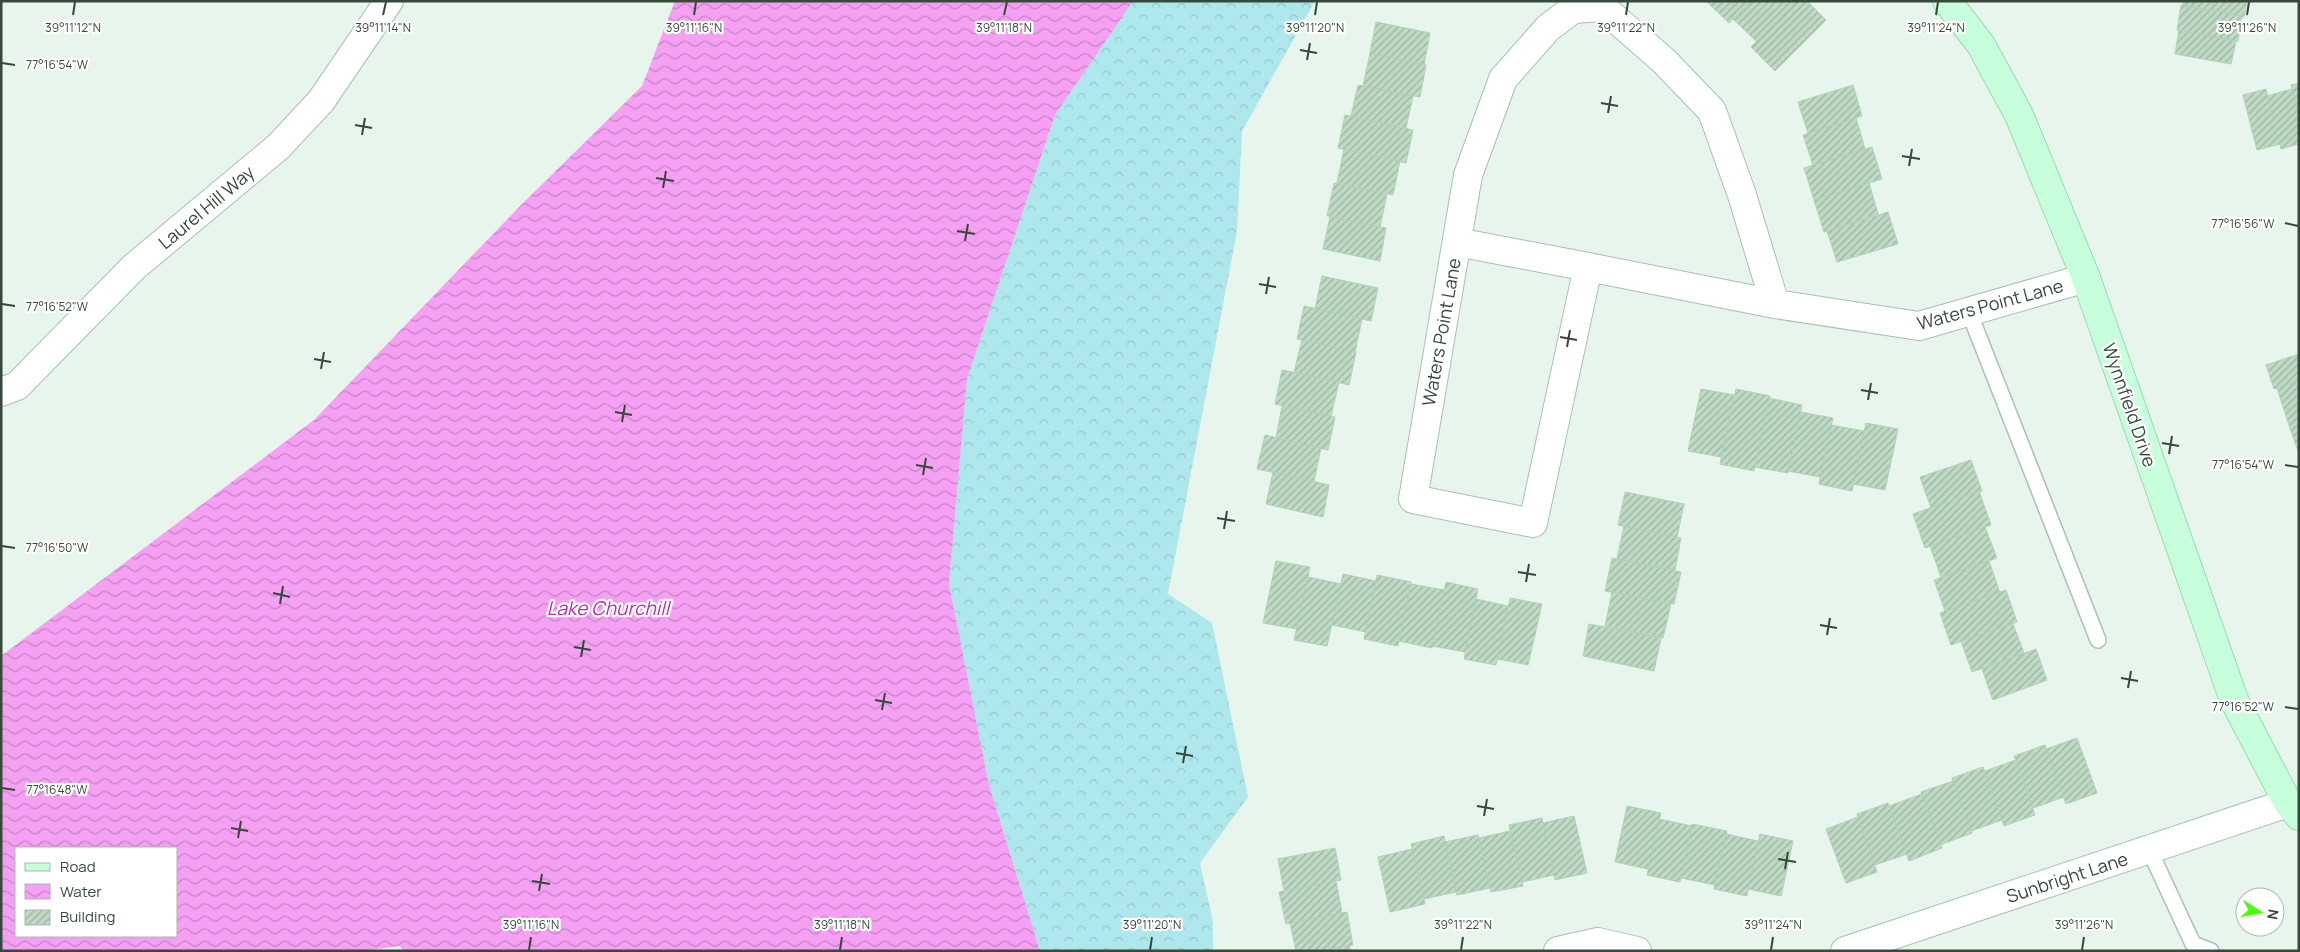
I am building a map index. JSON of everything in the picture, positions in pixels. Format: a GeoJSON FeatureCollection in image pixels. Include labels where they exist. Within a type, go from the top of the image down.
{"type":"FeatureCollection","features":[{"type":"Feature","properties":{"kind":"street","name":"Laurel Hill Way"},"geometry":{"type":"LineString","coordinates":[[1,392],[17,386],[134,267],[278,147],[321,101],[389,1]]}},
{"type":"Feature","properties":{"kind":"street","name":"Wynnfield Drive"},"geometry":{"type":"LineString","coordinates":[[1947,1],[1981,46],[2020,115],[2086,278],[2234,700],[2294,809]]}},
{"type":"Feature","properties":{"kind":"street","name":"Waters Point Lane"},"geometry":{"type":"LineString","coordinates":[[1775,304],[1742,195],[1712,111],[1664,60],[1602,7],[1573,9],[1548,28],[1503,79],[1468,175],[1412,498],[1534,523],[1588,267],[1775,304],[1919,326],[2086,278]]}},
{"type":"Feature","properties":{"kind":"street"},"geometry":{"type":"LineString","coordinates":[[1457,242],[1588,267]]}},
{"type":"Feature","properties":{"kind":"street","name":"Sunbright Lane"},"geometry":{"type":"LineString","coordinates":[[1845,951],[2149,849],[2294,809]]}},
{"type":"Feature","properties":{"kind":"street"},"geometry":{"type":"LineString","coordinates":[[1558,951],[1598,942],[1637,951]]}},
{"type":"Feature","properties":{"kind":"lane"},"geometry":{"type":"LineString","coordinates":[[1969,312],[2098,640]]}},
{"type":"Feature","properties":{"kind":"lane"},"geometry":{"type":"LineString","coordinates":[[2149,849],[2193,944],[2211,951]]}},
{"type":"Feature","properties":{"kind":"green space"},"geometry":{"type":"Polygon","coordinates":[[[1133,1],[1315,1],[1242,131],[1237,231],[1168,594],[1212,623],[1248,797],[1200,863],[1213,922],[1213,951],[1040,951],[989,785],[949,584],[967,379],[1055,115],[1133,1]]]}},
{"type":"Feature","properties":{"kind":"water","name":"Lake Churchill"},"geometry":{"type":"Polygon","coordinates":[[[675,1],[1133,1],[1055,115],[967,379],[949,584],[989,785],[1040,951],[403,951],[400,946],[362,951],[1,951],[1,656],[314,420],[521,205],[642,86],[675,1]]]}},
{"type":"Feature","properties":{"kind":"building"},"geometry":{"type":"Polygon","coordinates":[[[1706,1],[1750,1],[1729,23],[1706,1]]]}},
{"type":"Feature","properties":{"kind":"building"},"geometry":{"type":"Polygon","coordinates":[[[1750,1],[1797,1],[1757,42],[1733,19],[1750,1]]]}},
{"type":"Feature","properties":{"kind":"building"},"geometry":{"type":"Polygon","coordinates":[[[1797,1],[1807,1],[1826,20],[1775,71],[1751,47],[1797,1]]]}},
{"type":"Feature","properties":{"kind":"building"},"geometry":{"type":"Polygon","coordinates":[[[2183,1],[2247,1],[2244,17],[2183,5],[2183,1]]]}},
{"type":"Feature","properties":{"kind":"building"},"geometry":{"type":"Polygon","coordinates":[[[2181,5],[2242,16],[2238,41],[2177,30],[2181,5]]]}},
{"type":"Feature","properties":{"kind":"building"},"geometry":{"type":"Polygon","coordinates":[[[1376,22],[1430,33],[1424,65],[1370,53],[1376,22]]]}},
{"type":"Feature","properties":{"kind":"building"},"geometry":{"type":"Polygon","coordinates":[[[2179,30],[2236,41],[2231,64],[2175,54],[2179,30]]]}},
{"type":"Feature","properties":{"kind":"building"},"geometry":{"type":"Polygon","coordinates":[[[1370,53],[1426,65],[1420,97],[1363,86],[1370,53]]]}},
{"type":"Feature","properties":{"kind":"building"},"geometry":{"type":"Polygon","coordinates":[[[2299,83],[2299,115],[2291,85],[2299,83]]]}},
{"type":"Feature","properties":{"kind":"building"},"geometry":{"type":"Polygon","coordinates":[[[1358,85],[1413,96],[1406,128],[1351,116],[1358,85]]]}},
{"type":"Feature","properties":{"kind":"building"},"geometry":{"type":"Polygon","coordinates":[[[1853,85],[1862,116],[1808,133],[1798,102],[1853,85]]]}},
{"type":"Feature","properties":{"kind":"building"},"geometry":{"type":"Polygon","coordinates":[[[2266,89],[2280,144],[2257,150],[2243,95],[2266,89]]]}},
{"type":"Feature","properties":{"kind":"building"},"geometry":{"type":"Polygon","coordinates":[[[2292,89],[2299,115],[2299,144],[2281,149],[2267,96],[2292,89]]]}},
{"type":"Feature","properties":{"kind":"building"},"geometry":{"type":"Polygon","coordinates":[[[1345,115],[1413,130],[1406,163],[1338,148],[1345,115]]]}},
{"type":"Feature","properties":{"kind":"building"},"geometry":{"type":"Polygon","coordinates":[[[1856,118],[1865,149],[1813,165],[1803,135],[1856,118]]]}},
{"type":"Feature","properties":{"kind":"building"},"geometry":{"type":"Polygon","coordinates":[[[1872,147],[1882,179],[1814,200],[1804,168],[1872,147]]]}},
{"type":"Feature","properties":{"kind":"building"},"geometry":{"type":"Polygon","coordinates":[[[1344,149],[1400,161],[1393,195],[1337,183],[1344,149]]]}},
{"type":"Feature","properties":{"kind":"building"},"geometry":{"type":"Polygon","coordinates":[[[1334,183],[1387,194],[1380,227],[1327,216],[1334,183]]]}},
{"type":"Feature","properties":{"kind":"building"},"geometry":{"type":"Polygon","coordinates":[[[1869,183],[1878,214],[1824,232],[1814,200],[1869,183]]]}},
{"type":"Feature","properties":{"kind":"building"},"geometry":{"type":"Polygon","coordinates":[[[1888,212],[1898,244],[1837,262],[1827,231],[1888,212]]]}},
{"type":"Feature","properties":{"kind":"building"},"geometry":{"type":"Polygon","coordinates":[[[1330,217],[1386,228],[1380,261],[1323,249],[1330,217]]]}},
{"type":"Feature","properties":{"kind":"building"},"geometry":{"type":"Polygon","coordinates":[[[1322,276],[1378,288],[1371,321],[1315,309],[1322,276]]]}},
{"type":"Feature","properties":{"kind":"building"},"geometry":{"type":"Polygon","coordinates":[[[1304,306],[1362,319],[1355,352],[1297,339],[1304,306]]]}},
{"type":"Feature","properties":{"kind":"building"},"geometry":{"type":"Polygon","coordinates":[[[1302,340],[1356,352],[1349,385],[1294,372],[1302,340]]]}},
{"type":"Feature","properties":{"kind":"building"},"geometry":{"type":"Polygon","coordinates":[[[2299,354],[2299,381],[2274,389],[2266,365],[2299,354]]]}},
{"type":"Feature","properties":{"kind":"building"},"geometry":{"type":"Polygon","coordinates":[[[1282,370],[1339,382],[1331,416],[1275,404],[1282,370]]]}},
{"type":"Feature","properties":{"kind":"building"},"geometry":{"type":"Polygon","coordinates":[[[2299,381],[2299,406],[2284,410],[2277,388],[2299,381]]]}},
{"type":"Feature","properties":{"kind":"building"},"geometry":{"type":"Polygon","coordinates":[[[1701,389],[1734,395],[1721,457],[1688,451],[1701,389]]]}},
{"type":"Feature","properties":{"kind":"building"},"geometry":{"type":"Polygon","coordinates":[[[1736,389],[1770,396],[1754,471],[1720,464],[1736,389]]]}},
{"type":"Feature","properties":{"kind":"building"},"geometry":{"type":"Polygon","coordinates":[[[1769,398],[1802,405],[1788,473],[1755,467],[1769,398]]]}},
{"type":"Feature","properties":{"kind":"building"},"geometry":{"type":"Polygon","coordinates":[[[1282,406],[1335,417],[1328,450],[1276,438],[1282,406]]]}},
{"type":"Feature","properties":{"kind":"building"},"geometry":{"type":"Polygon","coordinates":[[[2299,406],[2299,432],[2292,434],[2284,410],[2299,406]]]}},
{"type":"Feature","properties":{"kind":"building"},"geometry":{"type":"Polygon","coordinates":[[[1801,412],[1833,418],[1820,477],[1788,471],[1801,412]]]}},
{"type":"Feature","properties":{"kind":"building"},"geometry":{"type":"Polygon","coordinates":[[[1866,423],[1898,429],[1885,490],[1853,484],[1866,423]]]}},
{"type":"Feature","properties":{"kind":"building"},"geometry":{"type":"Polygon","coordinates":[[[1831,425],[1864,431],[1852,491],[1819,484],[1831,425]]]}},
{"type":"Feature","properties":{"kind":"building"},"geometry":{"type":"Polygon","coordinates":[[[2299,432],[2299,454],[2292,434],[2299,432]]]}},
{"type":"Feature","properties":{"kind":"building"},"geometry":{"type":"Polygon","coordinates":[[[1265,435],[1321,448],[1314,481],[1257,469],[1265,435]]]}},
{"type":"Feature","properties":{"kind":"building"},"geometry":{"type":"Polygon","coordinates":[[[1971,460],[1982,491],[1931,508],[1920,477],[1971,460]]]}},
{"type":"Feature","properties":{"kind":"building"},"geometry":{"type":"Polygon","coordinates":[[[1273,472],[1329,485],[1323,517],[1266,504],[1273,472]]]}},
{"type":"Feature","properties":{"kind":"building"},"geometry":{"type":"Polygon","coordinates":[[[1979,491],[1991,525],[1925,548],[1913,514],[1979,491]]]}},
{"type":"Feature","properties":{"kind":"building"},"geometry":{"type":"Polygon","coordinates":[[[1625,492],[1684,504],[1677,537],[1618,525],[1625,492]]]}},
{"type":"Feature","properties":{"kind":"building"},"geometry":{"type":"Polygon","coordinates":[[[1624,526],[1681,538],[1675,570],[1617,559],[1624,526]]]}},
{"type":"Feature","properties":{"kind":"building"},"geometry":{"type":"Polygon","coordinates":[[[1985,527],[1997,558],[1941,577],[1930,546],[1985,527]]]}},
{"type":"Feature","properties":{"kind":"building"},"geometry":{"type":"Polygon","coordinates":[[[1612,558],[1681,572],[1674,604],[1605,591],[1612,558]]]}},
{"type":"Feature","properties":{"kind":"building"},"geometry":{"type":"Polygon","coordinates":[[[1276,561],[1310,567],[1297,629],[1263,623],[1276,561]]]}},
{"type":"Feature","properties":{"kind":"building"},"geometry":{"type":"Polygon","coordinates":[[[1989,561],[2000,593],[1945,611],[1934,580],[1989,561]]]}},
{"type":"Feature","properties":{"kind":"building"},"geometry":{"type":"Polygon","coordinates":[[[1343,574],[1376,581],[1366,632],[1332,625],[1343,574]]]}},
{"type":"Feature","properties":{"kind":"building"},"geometry":{"type":"Polygon","coordinates":[[[1377,575],[1411,582],[1398,646],[1364,639],[1377,575]]]}},
{"type":"Feature","properties":{"kind":"building"},"geometry":{"type":"Polygon","coordinates":[[[1308,577],[1341,584],[1327,646],[1294,640],[1308,577]]]}},
{"type":"Feature","properties":{"kind":"building"},"geometry":{"type":"Polygon","coordinates":[[[1446,582],[1478,589],[1465,652],[1432,646],[1446,582]]]}},
{"type":"Feature","properties":{"kind":"building"},"geometry":{"type":"Polygon","coordinates":[[[1411,584],[1444,590],[1432,648],[1399,641],[1411,584]]]}},
{"type":"Feature","properties":{"kind":"building"},"geometry":{"type":"Polygon","coordinates":[[[2006,590],[2017,622],[1951,645],[1940,613],[2006,590]]]}},
{"type":"Feature","properties":{"kind":"building"},"geometry":{"type":"Polygon","coordinates":[[[1612,592],[1671,604],[1663,638],[1605,626],[1612,592]]]}},
{"type":"Feature","properties":{"kind":"building"},"geometry":{"type":"Polygon","coordinates":[[[1510,598],[1542,604],[1528,665],[1497,659],[1510,598]]]}},
{"type":"Feature","properties":{"kind":"building"},"geometry":{"type":"Polygon","coordinates":[[[1476,599],[1508,606],[1496,665],[1464,659],[1476,599]]]}},
{"type":"Feature","properties":{"kind":"building"},"geometry":{"type":"Polygon","coordinates":[[[1589,624],[1661,638],[1654,671],[1583,656],[1589,624]]]}},
{"type":"Feature","properties":{"kind":"building"},"geometry":{"type":"Polygon","coordinates":[[[2013,624],[2024,653],[1972,672],[1961,641],[2013,624]]]}},
{"type":"Feature","properties":{"kind":"building"},"geometry":{"type":"Polygon","coordinates":[[[2036,649],[2047,680],[1993,700],[1982,669],[2036,649]]]}},
{"type":"Feature","properties":{"kind":"building"},"geometry":{"type":"Polygon","coordinates":[[[2077,738],[2097,793],[2066,804],[2046,749],[2077,738]]]}},
{"type":"Feature","properties":{"kind":"building"},"geometry":{"type":"Polygon","coordinates":[[[2045,745],[2064,797],[2033,808],[2014,756],[2045,745]]]}},
{"type":"Feature","properties":{"kind":"building"},"geometry":{"type":"Polygon","coordinates":[[[2016,760],[2035,815],[2004,826],[1985,771],[2016,760]]]}},
{"type":"Feature","properties":{"kind":"building"},"geometry":{"type":"Polygon","coordinates":[[[1983,767],[2002,820],[1971,831],[1952,778],[1983,767]]]}},
{"type":"Feature","properties":{"kind":"building"},"geometry":{"type":"Polygon","coordinates":[[[1953,781],[1972,833],[1940,845],[1921,792],[1953,781]]]}},
{"type":"Feature","properties":{"kind":"building"},"geometry":{"type":"Polygon","coordinates":[[[1922,794],[1942,848],[1909,861],[1889,806],[1922,794]]]}},
{"type":"Feature","properties":{"kind":"building"},"geometry":{"type":"Polygon","coordinates":[[[1888,803],[1907,854],[1875,865],[1857,814],[1888,803]]]}},
{"type":"Feature","properties":{"kind":"building"},"geometry":{"type":"Polygon","coordinates":[[[1627,806],[1661,813],[1648,869],[1615,862],[1627,806]]]}},
{"type":"Feature","properties":{"kind":"building"},"geometry":{"type":"Polygon","coordinates":[[[1574,816],[1587,873],[1555,880],[1543,823],[1574,816]]]}},
{"type":"Feature","properties":{"kind":"building"},"geometry":{"type":"Polygon","coordinates":[[[1858,817],[1877,872],[1846,883],[1826,829],[1858,817]]]}},
{"type":"Feature","properties":{"kind":"building"},"geometry":{"type":"Polygon","coordinates":[[[1542,818],[1554,875],[1522,882],[1509,825],[1542,818]]]}},
{"type":"Feature","properties":{"kind":"building"},"geometry":{"type":"Polygon","coordinates":[[[1659,819],[1692,826],[1680,882],[1647,875],[1659,819]]]}},
{"type":"Feature","properties":{"kind":"building"},"geometry":{"type":"Polygon","coordinates":[[[1692,824],[1727,831],[1715,885],[1681,878],[1692,824]]]}},
{"type":"Feature","properties":{"kind":"building"},"geometry":{"type":"Polygon","coordinates":[[[1510,831],[1523,886],[1491,892],[1479,838],[1510,831]]]}},
{"type":"Feature","properties":{"kind":"building"},"geometry":{"type":"Polygon","coordinates":[[[1726,834],[1758,841],[1747,896],[1714,889],[1726,834]]]}},
{"type":"Feature","properties":{"kind":"building"},"geometry":{"type":"Polygon","coordinates":[[[1760,834],[1793,841],[1781,896],[1748,889],[1760,834]]]}},
{"type":"Feature","properties":{"kind":"building"},"geometry":{"type":"Polygon","coordinates":[[[1478,835],[1490,888],[1457,895],[1445,842],[1478,835]]]}},
{"type":"Feature","properties":{"kind":"building"},"geometry":{"type":"Polygon","coordinates":[[[1444,836],[1456,892],[1424,899],[1411,844],[1444,836]]]}},
{"type":"Feature","properties":{"kind":"building"},"geometry":{"type":"Polygon","coordinates":[[[1335,848],[1341,880],[1284,891],[1278,859],[1335,848]]]}},
{"type":"Feature","properties":{"kind":"building"},"geometry":{"type":"Polygon","coordinates":[[[1412,849],[1425,904],[1390,912],[1378,857],[1412,849]]]}},
{"type":"Feature","properties":{"kind":"building"},"geometry":{"type":"Polygon","coordinates":[[[1336,881],[1342,913],[1286,924],[1279,892],[1336,881]]]}},
{"type":"Feature","properties":{"kind":"building"},"geometry":{"type":"Polygon","coordinates":[[[1347,912],[1353,945],[1322,951],[1296,951],[1290,923],[1347,912]]]}},
{"type":"Feature","properties":{"kind":"building"},"geometry":{"type":"Polygon","coordinates":[[[1349,945],[1350,951],[1322,951],[1349,945]]]}}]}
